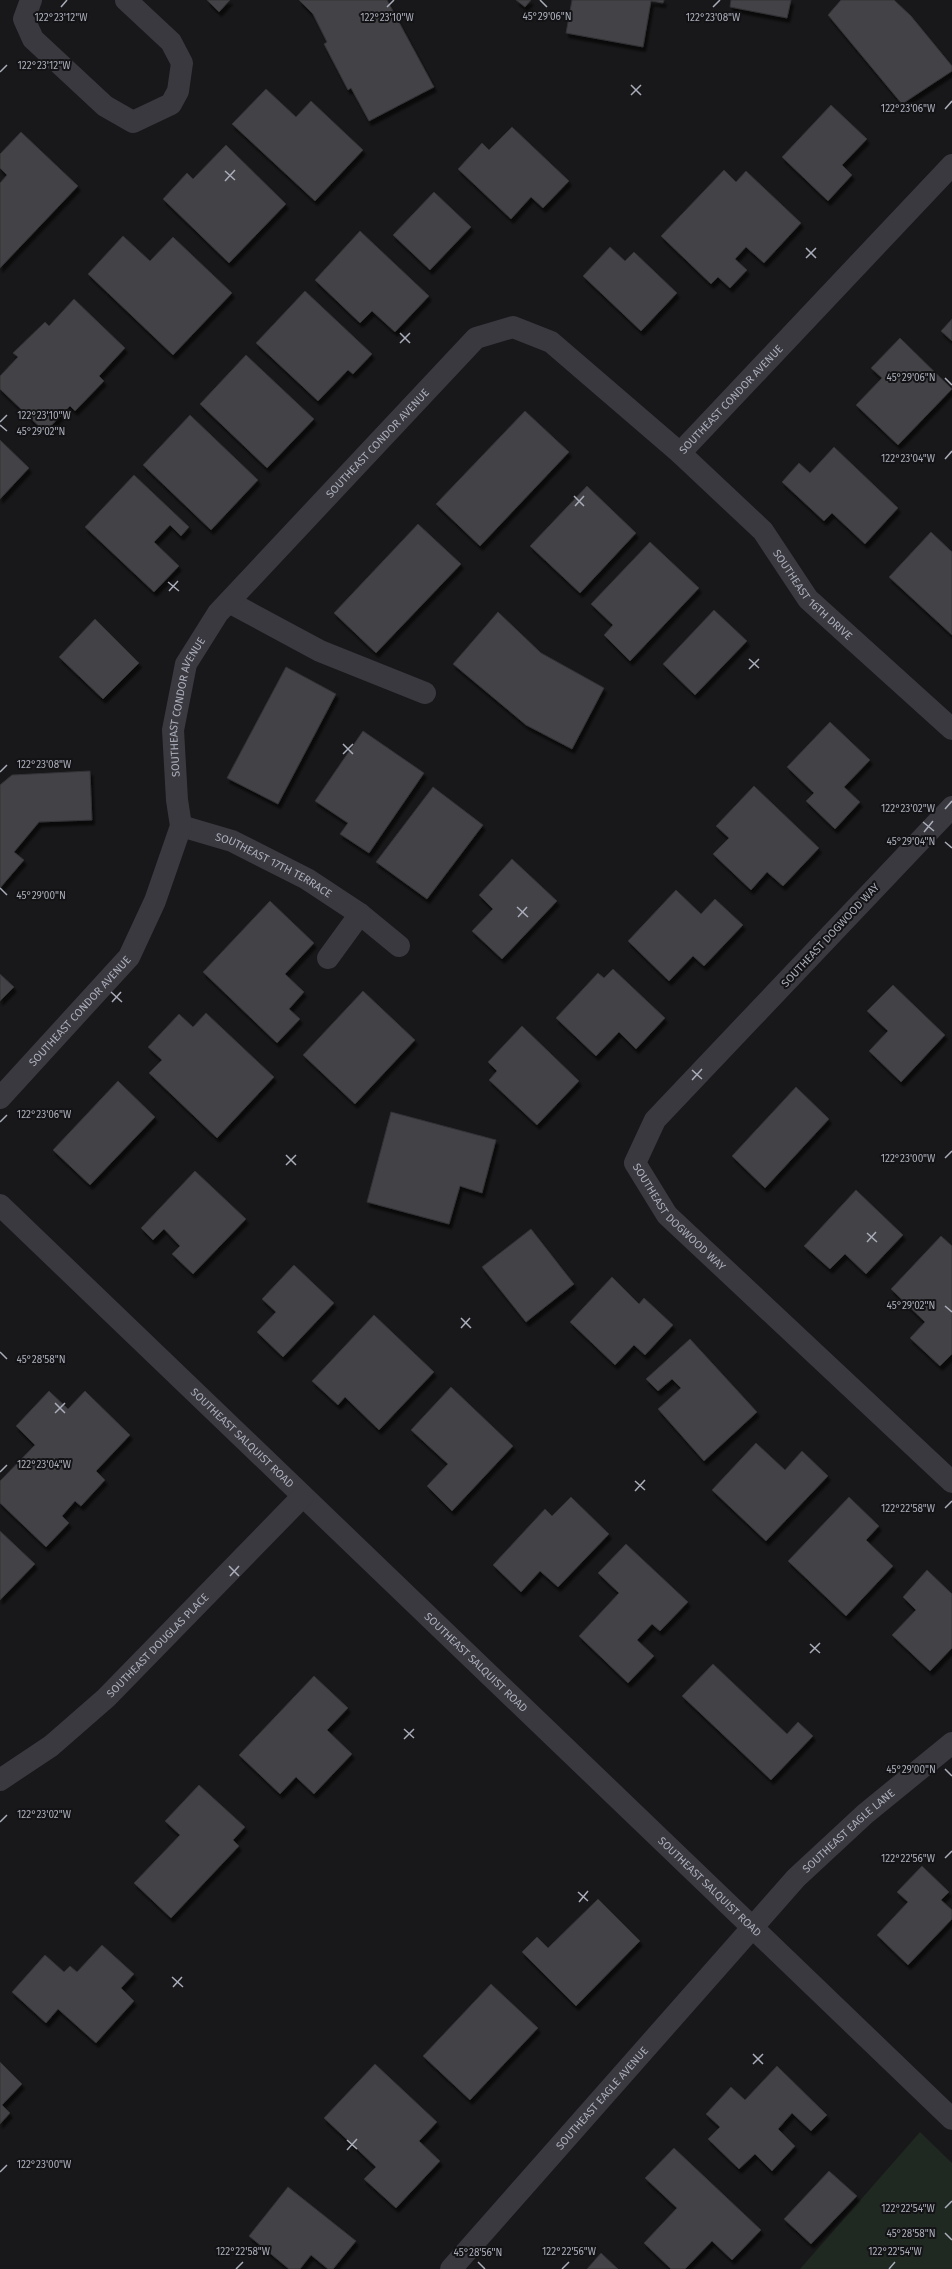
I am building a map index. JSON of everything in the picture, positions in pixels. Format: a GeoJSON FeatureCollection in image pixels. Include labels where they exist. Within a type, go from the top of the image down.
{"type":"FeatureCollection","features":[{"type":"Feature","properties":{"kind":"street"},"geometry":{"type":"LineString","coordinates":[[31,0],[24,19],[33,39],[105,106],[133,122],[171,104],[178,91],[182,63],[171,42],[126,0]]}},
{"type":"Feature","properties":{"kind":"street","name":"SOUTHEAST CONDOR AVENUE"},"geometry":{"type":"LineString","coordinates":[[0,1098],[130,957],[155,901],[181,826],[177,800],[173,730],[186,664],[218,613],[476,338],[514,327],[550,342],[680,453],[952,165]]}},
{"type":"Feature","properties":{"kind":"street","name":"SOUTHEAST 16TH DRIVE"},"geometry":{"type":"LineString","coordinates":[[680,453],[763,531],[808,599],[952,729]]}},
{"type":"Feature","properties":{"kind":"street"},"geometry":{"type":"LineString","coordinates":[[229,602],[320,651],[425,693]]}},
{"type":"Feature","properties":{"kind":"street","name":"SOUTHEAST DOGWOOD WAY"},"geometry":{"type":"LineString","coordinates":[[952,807],[655,1120],[635,1163],[667,1215],[952,1482]]}},
{"type":"Feature","properties":{"kind":"street","name":"SOUTHEAST 17TH TERRACE"},"geometry":{"type":"LineString","coordinates":[[181,826],[232,841],[307,879],[360,914],[400,946]]}},
{"type":"Feature","properties":{"kind":"street"},"geometry":{"type":"LineString","coordinates":[[328,958],[360,914]]}},
{"type":"Feature","properties":{"kind":"street","name":"SOUTHEAST SALQUIST ROAD"},"geometry":{"type":"LineString","coordinates":[[0,1205],[952,2119]]}},
{"type":"Feature","properties":{"kind":"street","name":"SOUTHEAST DOUGLAS PLACE"},"geometry":{"type":"LineString","coordinates":[[0,1780],[51,1746],[106,1698],[303,1496]]}},
{"type":"Feature","properties":{"kind":"street","name":"SOUTHEAST EAGLE LANE"},"geometry":{"type":"LineString","coordinates":[[754,1928],[796,1878],[859,1819],[952,1743]]}},
{"type":"Feature","properties":{"kind":"street","name":"SOUTHEAST EAGLE AVENUE"},"geometry":{"type":"LineString","coordinates":[[451,2269],[754,1928]]}},
{"type":"Feature","properties":{"kind":"shaded area"},"geometry":{"type":"Polygon","coordinates":[[[920,2132],[952,2163],[952,2269],[800,2269],[920,2132]]]}},
{"type":"Feature","properties":{"kind":"building"},"geometry":{"type":"Polygon","coordinates":[[[207,0],[230,0],[219,12],[207,0]]]}},
{"type":"Feature","properties":{"kind":"building"},"geometry":{"type":"Polygon","coordinates":[[[299,0],[387,0],[434,87],[369,121],[351,88],[348,90],[324,44],[327,42],[313,14],[299,0]]]}},
{"type":"Feature","properties":{"kind":"building"},"geometry":{"type":"Polygon","coordinates":[[[516,0],[531,0],[525,7],[516,0]]]}},
{"type":"Feature","properties":{"kind":"building"},"geometry":{"type":"Polygon","coordinates":[[[572,0],[664,0],[663,3],[651,1],[643,47],[566,33],[572,0]]]}},
{"type":"Feature","properties":{"kind":"building"},"geometry":{"type":"Polygon","coordinates":[[[731,0],[791,0],[787,18],[730,7],[731,0]]]}},
{"type":"Feature","properties":{"kind":"building"},"geometry":{"type":"Polygon","coordinates":[[[841,0],[894,0],[911,16],[952,66],[952,71],[902,104],[828,15],[841,0]]]}},
{"type":"Feature","properties":{"kind":"building"},"geometry":{"type":"Polygon","coordinates":[[[266,89],[296,117],[311,101],[363,150],[315,201],[232,124],[266,89]]]}},
{"type":"Feature","properties":{"kind":"building"},"geometry":{"type":"Polygon","coordinates":[[[831,105],[867,139],[842,165],[852,175],[828,201],[782,157],[831,105]]]}},
{"type":"Feature","properties":{"kind":"building"},"geometry":{"type":"Polygon","coordinates":[[[512,127],[569,181],[543,208],[531,197],[511,219],[458,169],[482,143],[489,150],[512,127]]]}},
{"type":"Feature","properties":{"kind":"building"},"geometry":{"type":"Polygon","coordinates":[[[21,132],[78,186],[0,268],[0,183],[7,175],[0,168],[0,154],[21,132]]]}},
{"type":"Feature","properties":{"kind":"building"},"geometry":{"type":"Polygon","coordinates":[[[226,145],[286,204],[229,263],[163,199],[187,173],[193,179],[226,145]]]}},
{"type":"Feature","properties":{"kind":"building"},"geometry":{"type":"Polygon","coordinates":[[[724,170],[736,182],[746,171],[801,223],[764,263],[746,247],[735,259],[747,270],[730,288],[718,277],[711,284],[661,236],[724,170]]]}},
{"type":"Feature","properties":{"kind":"building"},"geometry":{"type":"Polygon","coordinates":[[[434,192],[471,227],[430,270],[393,235],[434,192]]]}},
{"type":"Feature","properties":{"kind":"building"},"geometry":{"type":"Polygon","coordinates":[[[360,231],[429,296],[395,332],[372,311],[360,323],[315,280],[360,231]]]}},
{"type":"Feature","properties":{"kind":"building"},"geometry":{"type":"Polygon","coordinates":[[[123,236],[150,261],[173,237],[232,293],[173,355],[88,274],[123,236]]]}},
{"type":"Feature","properties":{"kind":"building"},"geometry":{"type":"Polygon","coordinates":[[[610,247],[625,261],[634,252],[677,293],[641,331],[583,276],[610,247]]]}},
{"type":"Feature","properties":{"kind":"building"},"geometry":{"type":"Polygon","coordinates":[[[305,291],[372,354],[353,374],[348,370],[318,401],[256,343],[305,291]]]}},
{"type":"Feature","properties":{"kind":"building"},"geometry":{"type":"Polygon","coordinates":[[[74,299],[125,348],[99,376],[104,381],[75,411],[70,406],[45,432],[0,389],[0,376],[18,357],[13,353],[45,322],[49,326],[74,299]]]}},
{"type":"Feature","properties":{"kind":"building"},"geometry":{"type":"Polygon","coordinates":[[[952,319],[952,341],[941,331],[952,319]]]}},
{"type":"Feature","properties":{"kind":"building"},"geometry":{"type":"Polygon","coordinates":[[[900,338],[952,389],[898,445],[856,405],[882,378],[871,368],[900,338]]]}},
{"type":"Feature","properties":{"kind":"building"},"geometry":{"type":"Polygon","coordinates":[[[246,355],[314,419],[267,468],[200,404],[246,355]]]}},
{"type":"Feature","properties":{"kind":"building"},"geometry":{"type":"Polygon","coordinates":[[[525,411],[569,452],[480,546],[436,504],[525,411]]]}},
{"type":"Feature","properties":{"kind":"building"},"geometry":{"type":"Polygon","coordinates":[[[190,415],[258,480],[211,530],[143,465],[190,415]]]}},
{"type":"Feature","properties":{"kind":"building"},"geometry":{"type":"Polygon","coordinates":[[[0,440],[29,468],[0,499],[0,440]]]}},
{"type":"Feature","properties":{"kind":"building"},"geometry":{"type":"Polygon","coordinates":[[[834,447],[898,508],[865,544],[832,513],[824,521],[782,482],[799,463],[810,473],[834,447]]]}},
{"type":"Feature","properties":{"kind":"building"},"geometry":{"type":"Polygon","coordinates":[[[134,475],[189,527],[181,536],[170,525],[154,542],[179,566],[154,592],[85,527],[134,475]]]}},
{"type":"Feature","properties":{"kind":"building"},"geometry":{"type":"Polygon","coordinates":[[[587,486],[636,533],[580,593],[530,546],[587,486]]]}},
{"type":"Feature","properties":{"kind":"building"},"geometry":{"type":"Polygon","coordinates":[[[418,524],[461,564],[376,653],[334,613],[418,524]]]}},
{"type":"Feature","properties":{"kind":"building"},"geometry":{"type":"Polygon","coordinates":[[[931,532],[952,552],[952,635],[889,577],[931,532]]]}},
{"type":"Feature","properties":{"kind":"building"},"geometry":{"type":"Polygon","coordinates":[[[650,542],[699,588],[630,661],[604,635],[613,625],[591,604],[650,542]]]}},
{"type":"Feature","properties":{"kind":"building"},"geometry":{"type":"Polygon","coordinates":[[[714,610],[747,641],[695,695],[663,664],[714,610]]]}},
{"type":"Feature","properties":{"kind":"building"},"geometry":{"type":"Polygon","coordinates":[[[498,612],[541,653],[604,688],[572,749],[526,725],[453,664],[498,612]]]}},
{"type":"Feature","properties":{"kind":"building"},"geometry":{"type":"Polygon","coordinates":[[[95,619],[139,663],[103,699],[59,657],[95,619]]]}},
{"type":"Feature","properties":{"kind":"building"},"geometry":{"type":"Polygon","coordinates":[[[286,667],[336,694],[278,804],[227,778],[286,667]]]}},
{"type":"Feature","properties":{"kind":"building"},"geometry":{"type":"Polygon","coordinates":[[[830,722],[870,760],[844,787],[860,802],[835,829],[806,801],[814,793],[787,767],[830,722]]]}},
{"type":"Feature","properties":{"kind":"building"},"geometry":{"type":"Polygon","coordinates":[[[363,731],[424,773],[369,853],[340,834],[348,823],[315,801],[363,731]]]}},
{"type":"Feature","properties":{"kind":"building"},"geometry":{"type":"Polygon","coordinates":[[[90,771],[92,820],[39,822],[14,852],[24,860],[0,888],[0,785],[12,775],[90,771]]]}},
{"type":"Feature","properties":{"kind":"building"},"geometry":{"type":"Polygon","coordinates":[[[754,786],[819,848],[783,886],[767,872],[751,890],[713,854],[729,838],[716,826],[754,786]]]}},
{"type":"Feature","properties":{"kind":"building"},"geometry":{"type":"Polygon","coordinates":[[[433,787],[483,825],[427,899],[376,862],[433,787]]]}},
{"type":"Feature","properties":{"kind":"building"},"geometry":{"type":"Polygon","coordinates":[[[512,859],[557,901],[502,959],[472,931],[493,909],[479,895],[512,859]]]}},
{"type":"Feature","properties":{"kind":"building"},"geometry":{"type":"Polygon","coordinates":[[[676,890],[701,914],[715,899],[743,925],[704,966],[693,956],[669,981],[628,941],[676,890]]]}},
{"type":"Feature","properties":{"kind":"building"},"geometry":{"type":"Polygon","coordinates":[[[270,901],[314,943],[285,974],[304,992],[289,1009],[300,1019],[277,1043],[203,972],[270,901]]]}},
{"type":"Feature","properties":{"kind":"building"},"geometry":{"type":"Polygon","coordinates":[[[613,969],[665,1018],[636,1049],[619,1032],[596,1056],[556,1018],[598,973],[604,978],[613,969]]]}},
{"type":"Feature","properties":{"kind":"building"},"geometry":{"type":"Polygon","coordinates":[[[0,974],[14,987],[0,1001],[0,974]]]}},
{"type":"Feature","properties":{"kind":"building"},"geometry":{"type":"Polygon","coordinates":[[[893,985],[945,1035],[901,1082],[869,1051],[888,1031],[867,1011],[893,985]]]}},
{"type":"Feature","properties":{"kind":"building"},"geometry":{"type":"Polygon","coordinates":[[[363,991],[415,1040],[355,1104],[303,1055],[363,991]]]}},
{"type":"Feature","properties":{"kind":"building"},"geometry":{"type":"Polygon","coordinates":[[[206,1013],[274,1077],[217,1138],[149,1073],[162,1060],[148,1047],[179,1014],[193,1027],[206,1013]]]}},
{"type":"Feature","properties":{"kind":"building"},"geometry":{"type":"Polygon","coordinates":[[[522,1026],[579,1081],[537,1125],[489,1080],[497,1071],[488,1062],[522,1026]]]}},
{"type":"Feature","properties":{"kind":"building"},"geometry":{"type":"Polygon","coordinates":[[[118,1081],[155,1117],[90,1185],[53,1150],[118,1081]]]}},
{"type":"Feature","properties":{"kind":"building"},"geometry":{"type":"Polygon","coordinates":[[[796,1087],[829,1119],[765,1188],[732,1156],[796,1087]]]}},
{"type":"Feature","properties":{"kind":"building"},"geometry":{"type":"Polygon","coordinates":[[[391,1112],[496,1140],[482,1193],[460,1186],[449,1224],[367,1202],[391,1112]]]}},
{"type":"Feature","properties":{"kind":"building"},"geometry":{"type":"Polygon","coordinates":[[[195,1171],[246,1219],[193,1274],[172,1254],[180,1246],[164,1229],[153,1240],[141,1228],[195,1171]]]}},
{"type":"Feature","properties":{"kind":"building"},"geometry":{"type":"Polygon","coordinates":[[[856,1190],[903,1235],[866,1274],[845,1254],[830,1269],[804,1246],[856,1190]]]}},
{"type":"Feature","properties":{"kind":"building"},"geometry":{"type":"Polygon","coordinates":[[[531,1229],[574,1284],[526,1322],[482,1267],[531,1229]]]}},
{"type":"Feature","properties":{"kind":"building"},"geometry":{"type":"Polygon","coordinates":[[[941,1236],[952,1246],[952,1354],[940,1366],[910,1338],[925,1322],[891,1289],[941,1236]]]}},
{"type":"Feature","properties":{"kind":"building"},"geometry":{"type":"Polygon","coordinates":[[[294,1265],[334,1303],[283,1357],[257,1332],[276,1312],[262,1299],[294,1265]]]}},
{"type":"Feature","properties":{"kind":"building"},"geometry":{"type":"Polygon","coordinates":[[[612,1277],[639,1304],[644,1298],[673,1325],[645,1355],[634,1345],[615,1365],[570,1322],[612,1277]]]}},
{"type":"Feature","properties":{"kind":"building"},"geometry":{"type":"Polygon","coordinates":[[[374,1315],[434,1372],[379,1430],[345,1397],[338,1405],[312,1381],[374,1315]]]}},
{"type":"Feature","properties":{"kind":"building"},"geometry":{"type":"Polygon","coordinates":[[[690,1339],[757,1412],[704,1461],[658,1409],[681,1388],[672,1379],[658,1391],[646,1379],[690,1339]]]}},
{"type":"Feature","properties":{"kind":"building"},"geometry":{"type":"Polygon","coordinates":[[[451,1387],[513,1446],[452,1511],[427,1486],[448,1464],[411,1430],[451,1387]]]}},
{"type":"Feature","properties":{"kind":"building"},"geometry":{"type":"Polygon","coordinates":[[[49,1391],[68,1409],[85,1391],[130,1435],[96,1471],[105,1480],[81,1506],[75,1501],[62,1516],[69,1523],[46,1547],[0,1503],[0,1481],[35,1445],[16,1426],[49,1391]]]}},
{"type":"Feature","properties":{"kind":"building"},"geometry":{"type":"Polygon","coordinates":[[[756,1443],[785,1470],[802,1451],[828,1476],[766,1541],[712,1490],[756,1443]]]}},
{"type":"Feature","properties":{"kind":"building"},"geometry":{"type":"Polygon","coordinates":[[[571,1497],[609,1534],[558,1587],[540,1571],[521,1592],[493,1565],[545,1509],[552,1516],[571,1497]]]}},
{"type":"Feature","properties":{"kind":"building"},"geometry":{"type":"Polygon","coordinates":[[[849,1497],[879,1526],[866,1540],[893,1566],[846,1616],[788,1561],[849,1497]]]}},
{"type":"Feature","properties":{"kind":"building"},"geometry":{"type":"Polygon","coordinates":[[[0,1531],[35,1564],[0,1600],[0,1531]]]}},
{"type":"Feature","properties":{"kind":"building"},"geometry":{"type":"Polygon","coordinates":[[[626,1544],[688,1602],[660,1631],[652,1624],[637,1640],[654,1656],[628,1683],[579,1636],[619,1593],[598,1573],[626,1544]]]}},
{"type":"Feature","properties":{"kind":"building"},"geometry":{"type":"Polygon","coordinates":[[[927,1570],[952,1594],[952,1648],[930,1671],[892,1635],[916,1610],[903,1597],[927,1570]]]}},
{"type":"Feature","properties":{"kind":"building"},"geometry":{"type":"Polygon","coordinates":[[[713,1664],[787,1734],[798,1722],[813,1736],[771,1780],[682,1696],[713,1664]]]}},
{"type":"Feature","properties":{"kind":"building"},"geometry":{"type":"Polygon","coordinates":[[[314,1676],[348,1708],[327,1730],[352,1754],[314,1794],[296,1777],[280,1794],[239,1755],[314,1676]]]}},
{"type":"Feature","properties":{"kind":"building"},"geometry":{"type":"Polygon","coordinates":[[[199,1785],[245,1827],[233,1840],[239,1846],[171,1918],[134,1883],[180,1835],[165,1821],[199,1785]]]}},
{"type":"Feature","properties":{"kind":"building"},"geometry":{"type":"Polygon","coordinates":[[[922,1866],[949,1892],[941,1900],[952,1910],[952,1919],[908,1965],[877,1935],[908,1902],[897,1892],[922,1866]]]}},
{"type":"Feature","properties":{"kind":"building"},"geometry":{"type":"Polygon","coordinates":[[[598,1899],[640,1941],[576,2006],[522,1952],[537,1937],[548,1948],[598,1899]]]}},
{"type":"Feature","properties":{"kind":"building"},"geometry":{"type":"Polygon","coordinates":[[[102,1945],[134,1974],[121,1988],[134,2001],[96,2043],[58,2009],[46,2023],[12,1992],[45,1955],[64,1972],[70,1966],[77,1972],[102,1945]]]}},
{"type":"Feature","properties":{"kind":"building"},"geometry":{"type":"Polygon","coordinates":[[[491,1984],[538,2028],[470,2100],[423,2056],[491,1984]]]}},
{"type":"Feature","properties":{"kind":"building"},"geometry":{"type":"Polygon","coordinates":[[[0,2062],[22,2084],[2,2105],[10,2113],[0,2124],[0,2062]]]}},
{"type":"Feature","properties":{"kind":"building"},"geometry":{"type":"Polygon","coordinates":[[[375,2064],[437,2122],[419,2141],[440,2161],[396,2208],[364,2179],[376,2167],[324,2118],[375,2064]]]}},
{"type":"Feature","properties":{"kind":"building"},"geometry":{"type":"Polygon","coordinates":[[[777,2066],[827,2115],[811,2131],[792,2113],[778,2129],[795,2146],[772,2171],[755,2154],[739,2169],[708,2139],[720,2127],[706,2114],[731,2087],[745,2100],[777,2066]]]}},
{"type":"Feature","properties":{"kind":"building"},"geometry":{"type":"Polygon","coordinates":[[[674,2148],[761,2230],[732,2260],[712,2241],[685,2269],[671,2269],[644,2243],[677,2208],[645,2178],[674,2148]]]}},
{"type":"Feature","properties":{"kind":"building"},"geometry":{"type":"Polygon","coordinates":[[[829,2171],[857,2196],[811,2244],[784,2219],[829,2171]]]}},
{"type":"Feature","properties":{"kind":"building"},"geometry":{"type":"Polygon","coordinates":[[[288,2187],[356,2241],[333,2269],[328,2269],[311,2255],[300,2269],[289,2269],[249,2236],[288,2187]]]}},
{"type":"Feature","properties":{"kind":"building"},"geometry":{"type":"Polygon","coordinates":[[[601,2253],[618,2269],[587,2269],[601,2253]]]}}]}
